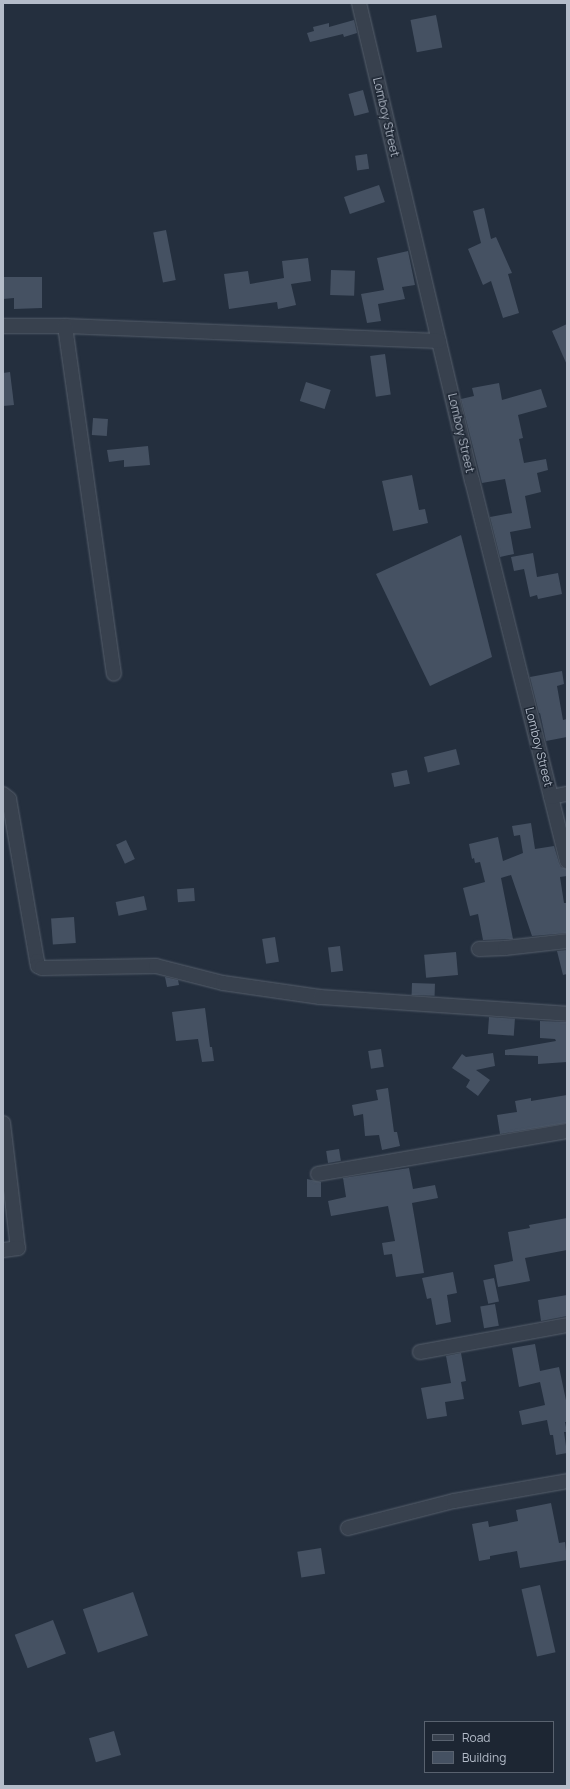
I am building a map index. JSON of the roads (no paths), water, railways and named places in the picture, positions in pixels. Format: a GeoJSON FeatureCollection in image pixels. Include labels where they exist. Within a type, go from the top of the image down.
{"type":"FeatureCollection","features":[{"type":"Feature","properties":{"kind":"street","name":"Lomboy Street"},"geometry":{"type":"LineString","coordinates":[[359,3],[439,341],[567,861]]}},
{"type":"Feature","properties":{"kind":"street"},"geometry":{"type":"LineString","coordinates":[[3,326],[65,326],[439,341]]}},
{"type":"Feature","properties":{"kind":"street"},"geometry":{"type":"LineString","coordinates":[[65,326],[114,674]]}},
{"type":"Feature","properties":{"kind":"street"},"geometry":{"type":"LineString","coordinates":[[3,794],[9,799],[37,961],[38,966],[42,968],[156,966],[223,983],[320,997],[567,1014]]}},
{"type":"Feature","properties":{"kind":"street"},"geometry":{"type":"LineString","coordinates":[[551,797],[567,794]]}},
{"type":"Feature","properties":{"kind":"street"},"geometry":{"type":"LineString","coordinates":[[479,949],[504,948],[567,941]]}},
{"type":"Feature","properties":{"kind":"street"},"geometry":{"type":"LineString","coordinates":[[3,1123],[18,1248],[3,1250]]}},
{"type":"Feature","properties":{"kind":"street"},"geometry":{"type":"LineString","coordinates":[[318,1174],[567,1131]]}},
{"type":"Feature","properties":{"kind":"street"},"geometry":{"type":"LineString","coordinates":[[420,1352],[567,1325]]}},
{"type":"Feature","properties":{"kind":"street"},"geometry":{"type":"LineString","coordinates":[[348,1528],[454,1501],[567,1481]]}}]}
